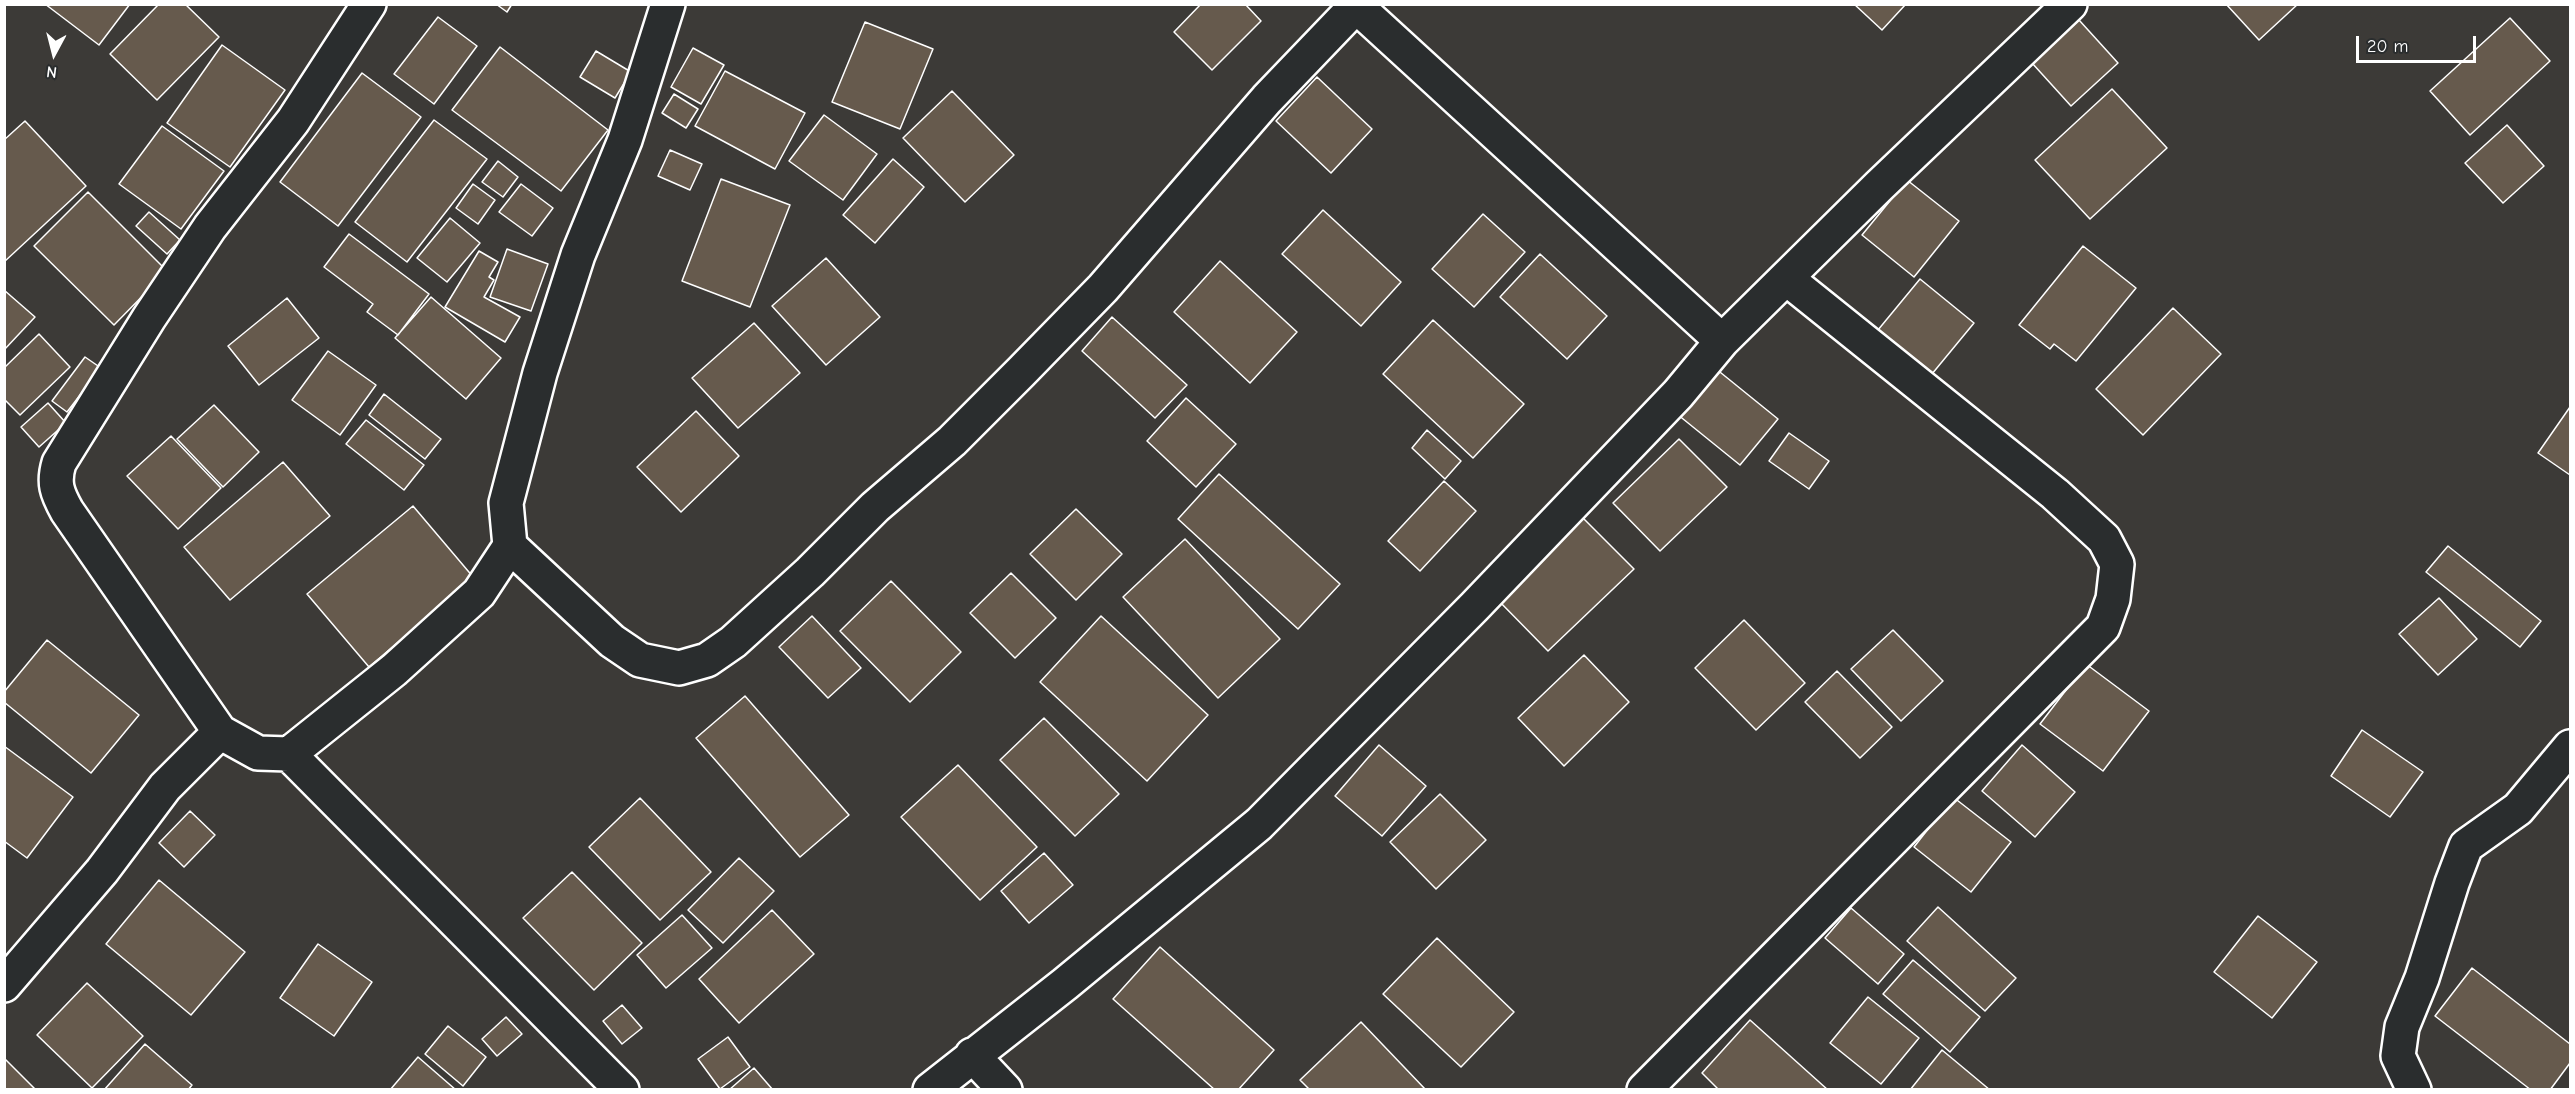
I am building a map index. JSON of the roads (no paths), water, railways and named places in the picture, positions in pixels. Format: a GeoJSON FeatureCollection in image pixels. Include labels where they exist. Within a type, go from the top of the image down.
{"type":"FeatureCollection","features":[{"type":"Feature","properties":{"kind":"street"},"geometry":{"type":"LineString","coordinates":[[369,4],[293,121],[210,227],[149,318],[58,463],[55,478],[56,492],[67,511],[220,732],[258,753],[289,754],[394,670],[479,593],[510,546],[506,503],[540,373],[578,255],[626,140],[668,4]]}},
{"type":"Feature","properties":{"kind":"street"},"geometry":{"type":"LineString","coordinates":[[930,1089],[1065,984],[1259,824],[1475,606],[1678,394],[1722,341],[2070,4]]}},
{"type":"Feature","properties":{"kind":"street"},"geometry":{"type":"LineString","coordinates":[[510,546],[612,641],[640,660],[679,668],[707,660],[733,642],[810,572],[875,507],[952,441],[1021,372],[1103,288],[1267,99],[1355,5],[1722,341]]}},
{"type":"Feature","properties":{"kind":"street"},"geometry":{"type":"LineString","coordinates":[[1644,1089],[2103,627],[2113,599],[2117,564],[2104,539],[2055,494],[1786,278]]}},
{"type":"Feature","properties":{"kind":"street"},"geometry":{"type":"LineString","coordinates":[[4,985],[102,871],[165,787],[220,732]]}},
{"type":"Feature","properties":{"kind":"street"},"geometry":{"type":"LineString","coordinates":[[2414,1089],[2398,1056],[2402,1027],[2422,978],[2466,846],[2518,809],[2571,747]]}},
{"type":"Feature","properties":{"kind":"street"},"geometry":{"type":"LineString","coordinates":[[289,754],[622,1089]]}},
{"type":"Feature","properties":{"kind":"street"},"geometry":{"type":"LineString","coordinates":[[972,1055],[1005,1089]]}}]}
